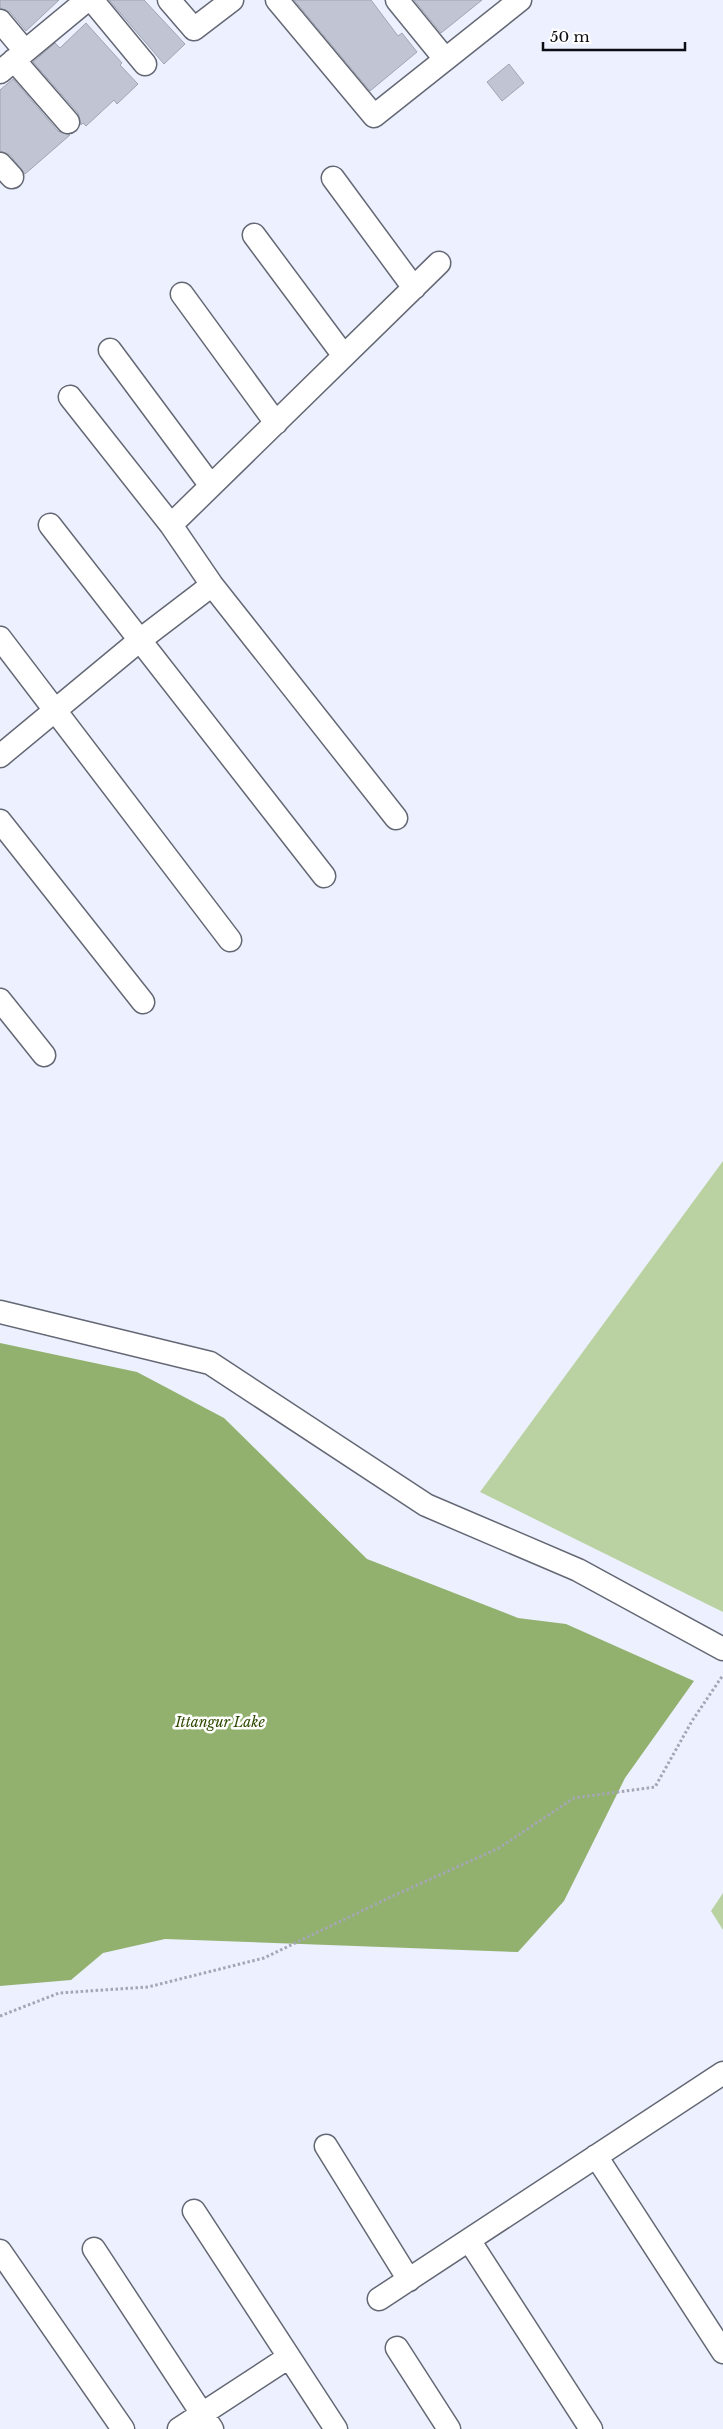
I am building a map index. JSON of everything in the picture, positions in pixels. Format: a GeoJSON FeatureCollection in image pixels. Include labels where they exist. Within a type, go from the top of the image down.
{"type":"FeatureCollection","features":[{"type":"Feature","properties":{"kind":"street"},"geometry":{"type":"LineString","coordinates":[[13,61],[88,0]]}},
{"type":"Feature","properties":{"kind":"street"},"geometry":{"type":"LineString","coordinates":[[92,0],[145,64]]}},
{"type":"Feature","properties":{"kind":"street"},"geometry":{"type":"LineString","coordinates":[[169,0],[194,29],[232,0]]}},
{"type":"Feature","properties":{"kind":"street"},"geometry":{"type":"LineString","coordinates":[[278,0],[374,116],[517,1]]}},
{"type":"Feature","properties":{"kind":"street"},"geometry":{"type":"LineString","coordinates":[[397,0],[445,59]]}},
{"type":"Feature","properties":{"kind":"street"},"geometry":{"type":"LineString","coordinates":[[0,20],[13,61],[68,122]]}},
{"type":"Feature","properties":{"kind":"street"},"geometry":{"type":"LineString","coordinates":[[333,178],[414,288]]}},
{"type":"Feature","properties":{"kind":"street"},"geometry":{"type":"LineString","coordinates":[[254,235],[344,356]]}},
{"type":"Feature","properties":{"kind":"street"},"geometry":{"type":"LineString","coordinates":[[171,525],[439,263]]}},
{"type":"Feature","properties":{"kind":"street"},"geometry":{"type":"LineString","coordinates":[[182,294],[276,423]]}},
{"type":"Feature","properties":{"kind":"street"},"geometry":{"type":"LineString","coordinates":[[110,350],[211,486]]}},
{"type":"Feature","properties":{"kind":"street"},"geometry":{"type":"LineString","coordinates":[[70,397],[171,525],[212,586],[396,818]]}},
{"type":"Feature","properties":{"kind":"street"},"geometry":{"type":"LineString","coordinates":[[50,525],[324,876]]}},
{"type":"Feature","properties":{"kind":"street"},"geometry":{"type":"LineString","coordinates":[[0,756],[140,640],[212,586]]}},
{"type":"Feature","properties":{"kind":"street"},"geometry":{"type":"LineString","coordinates":[[0,638],[230,940]]}},
{"type":"Feature","properties":{"kind":"street"},"geometry":{"type":"LineString","coordinates":[[0,821],[143,1002]]}},
{"type":"Feature","properties":{"kind":"street"},"geometry":{"type":"LineString","coordinates":[[0,1000],[44,1055]]}},
{"type":"Feature","properties":{"kind":"street"},"geometry":{"type":"LineString","coordinates":[[0,1312],[210,1363],[426,1505],[578,1570],[723,1649]]}},
{"type":"Feature","properties":{"kind":"street"},"geometry":{"type":"LineString","coordinates":[[379,2300],[723,2073]]}},
{"type":"Feature","properties":{"kind":"street"},"geometry":{"type":"LineString","coordinates":[[326,2146],[409,2280]]}},
{"type":"Feature","properties":{"kind":"street"},"geometry":{"type":"LineString","coordinates":[[596,2156],[723,2352]]}},
{"type":"Feature","properties":{"kind":"street"},"geometry":{"type":"LineString","coordinates":[[194,2212],[336,2429]]}},
{"type":"Feature","properties":{"kind":"street"},"geometry":{"type":"LineString","coordinates":[[469,2240],[591,2429]]}},
{"type":"Feature","properties":{"kind":"street"},"geometry":{"type":"LineString","coordinates":[[94,2249],[207,2422]]}},
{"type":"Feature","properties":{"kind":"street"},"geometry":{"type":"LineString","coordinates":[[0,2251],[123,2429]]}},
{"type":"Feature","properties":{"kind":"street"},"geometry":{"type":"LineString","coordinates":[[396,2348],[449,2429]]}},
{"type":"Feature","properties":{"kind":"street"},"geometry":{"type":"LineString","coordinates":[[179,2429],[207,2422],[289,2357]]}},
{"type":"Feature","properties":{"kind":"path"},"geometry":{"type":"LineString","coordinates":[[0,2016],[59,1993],[148,1987],[264,1958],[499,1848],[574,1798],[655,1787],[692,1721],[723,1675]]}},
{"type":"Feature","properties":{"kind":"shaded area"},"geometry":{"type":"Polygon","coordinates":[[[723,1161],[723,1612],[480,1492],[723,1161]]]}},
{"type":"Feature","properties":{"kind":"shaded area"},"geometry":{"type":"Polygon","coordinates":[[[723,1893],[723,1930],[711,1911],[723,1893]]]}},
{"type":"Feature","properties":{"kind":"water","name":"Ittangur Lake"},"geometry":{"type":"Polygon","coordinates":[[[0,1343],[137,1372],[224,1418],[367,1559],[518,1618],[566,1624],[694,1681],[625,1778],[564,1901],[518,1952],[165,1939],[103,1953],[71,1980],[0,1986],[0,1343]]]}},
{"type":"Feature","properties":{"kind":"building"},"geometry":{"type":"Polygon","coordinates":[[[0,0],[59,0],[26,31],[10,12],[0,8],[0,0]]]}},
{"type":"Feature","properties":{"kind":"building"},"geometry":{"type":"Polygon","coordinates":[[[109,0],[144,0],[185,44],[164,64],[109,0]]]}},
{"type":"Feature","properties":{"kind":"building"},"geometry":{"type":"Polygon","coordinates":[[[294,0],[371,0],[398,36],[402,33],[417,52],[370,91],[294,0]]]}},
{"type":"Feature","properties":{"kind":"building"},"geometry":{"type":"Polygon","coordinates":[[[414,0],[482,0],[441,33],[414,0]]]}},
{"type":"Feature","properties":{"kind":"building"},"geometry":{"type":"Polygon","coordinates":[[[86,23],[138,84],[117,104],[114,100],[86,126],[83,123],[81,125],[78,113],[33,62],[55,43],[60,48],[86,23]]]}},
{"type":"Feature","properties":{"kind":"building"},"geometry":{"type":"Polygon","coordinates":[[[509,64],[524,83],[502,101],[487,82],[509,64]]]}},
{"type":"Feature","properties":{"kind":"building"},"geometry":{"type":"Polygon","coordinates":[[[13,79],[58,131],[70,135],[25,174],[10,155],[0,151],[0,90],[13,79]]]}}]}
